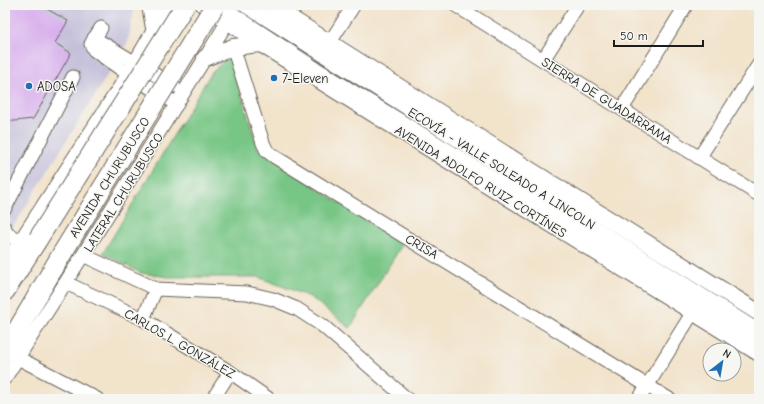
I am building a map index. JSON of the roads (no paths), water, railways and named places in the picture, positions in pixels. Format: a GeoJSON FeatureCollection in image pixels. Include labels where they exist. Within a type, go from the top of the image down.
{"type":"FeatureCollection","features":[{"type":"Feature","properties":{"kind":"highway"},"geometry":{"type":"LineString","coordinates":[[5,291],[185,5]]}},
{"type":"Feature","properties":{"kind":"highway","name":"AVENIDA CHURUBUSCO"},"geometry":{"type":"LineString","coordinates":[[12,355],[63,252],[215,5]]}},
{"type":"Feature","properties":{"kind":"main road"},"geometry":{"type":"LineString","coordinates":[[150,5],[154,28]]}},
{"type":"Feature","properties":{"kind":"main road","name":"AVENIDA ADOLFO RUIZ CORTÍNES"},"geometry":{"type":"LineString","coordinates":[[204,5],[231,11],[261,44],[759,354]]}},
{"type":"Feature","properties":{"kind":"main road"},"geometry":{"type":"LineString","coordinates":[[270,5],[759,313]]}},
{"type":"Feature","properties":{"kind":"main road"},"geometry":{"type":"LineString","coordinates":[[205,58],[233,47],[261,44]]}},
{"type":"Feature","properties":{"kind":"street"},"geometry":{"type":"LineString","coordinates":[[5,264],[128,74],[168,5]]}},
{"type":"Feature","properties":{"kind":"street","name":"ECOVÍA - VALLE SOLEADO A LINCOLN"},"geometry":{"type":"LineString","coordinates":[[244,5],[759,331]]}},
{"type":"Feature","properties":{"kind":"street"},"geometry":{"type":"LineString","coordinates":[[330,42],[354,5]]}},
{"type":"Feature","properties":{"kind":"street"},"geometry":{"type":"LineString","coordinates":[[544,60],[578,5]]}},
{"type":"Feature","properties":{"kind":"street"},"geometry":{"type":"LineString","coordinates":[[622,109],[686,5]]}},
{"type":"Feature","properties":{"kind":"street","name":"SIERRA DE GUADARRAMA"},"geometry":{"type":"LineString","coordinates":[[463,7],[759,196]]}},
{"type":"Feature","properties":{"kind":"street"},"geometry":{"type":"LineString","coordinates":[[231,11],[312,66],[759,342]]}},
{"type":"Feature","properties":{"kind":"street","name":"LATERAL CHURUBUSCO"},"geometry":{"type":"LineString","coordinates":[[5,378],[12,355],[66,283],[84,255],[205,58],[231,11]]}},
{"type":"Feature","properties":{"kind":"street"},"geometry":{"type":"LineString","coordinates":[[177,104],[128,74],[94,50],[91,44],[98,33],[135,62],[184,92]]}},
{"type":"Feature","properties":{"kind":"street","name":"CRISA"},"geometry":{"type":"LineString","coordinates":[[233,47],[263,143],[268,151],[669,399]]}},
{"type":"Feature","properties":{"kind":"street"},"geometry":{"type":"LineString","coordinates":[[699,158],[759,64]]}},
{"type":"Feature","properties":{"kind":"street"},"geometry":{"type":"LineString","coordinates":[[5,208],[73,77]]}},
{"type":"Feature","properties":{"kind":"street"},"geometry":{"type":"LineString","coordinates":[[5,228],[6,232],[19,242]]}},
{"type":"Feature","properties":{"kind":"street"},"geometry":{"type":"LineString","coordinates":[[84,255],[156,289],[247,293],[273,298],[297,309],[322,326],[407,399]]}},
{"type":"Feature","properties":{"kind":"street","name":"CARLOS L. GONZÁLEZ"},"geometry":{"type":"LineString","coordinates":[[66,283],[143,319],[230,372],[269,399]]}},
{"type":"Feature","properties":{"kind":"street"},"geometry":{"type":"LineString","coordinates":[[143,319],[156,289]]}},
{"type":"Feature","properties":{"kind":"street"},"geometry":{"type":"LineString","coordinates":[[640,399],[693,312]]}},
{"type":"Feature","properties":{"kind":"street"},"geometry":{"type":"LineString","coordinates":[[12,355],[97,399]]}},
{"type":"Feature","properties":{"kind":"street"},"geometry":{"type":"LineString","coordinates":[[213,399],[230,372]]}},
{"type":"Feature","properties":{"kind":"place","name":"7-Eleven"},"geometry":{"type":"Point","coordinates":[274,78]}},
{"type":"Feature","properties":{"kind":"place","name":"ADOSA"},"geometry":{"type":"Point","coordinates":[29,86]}}]}
